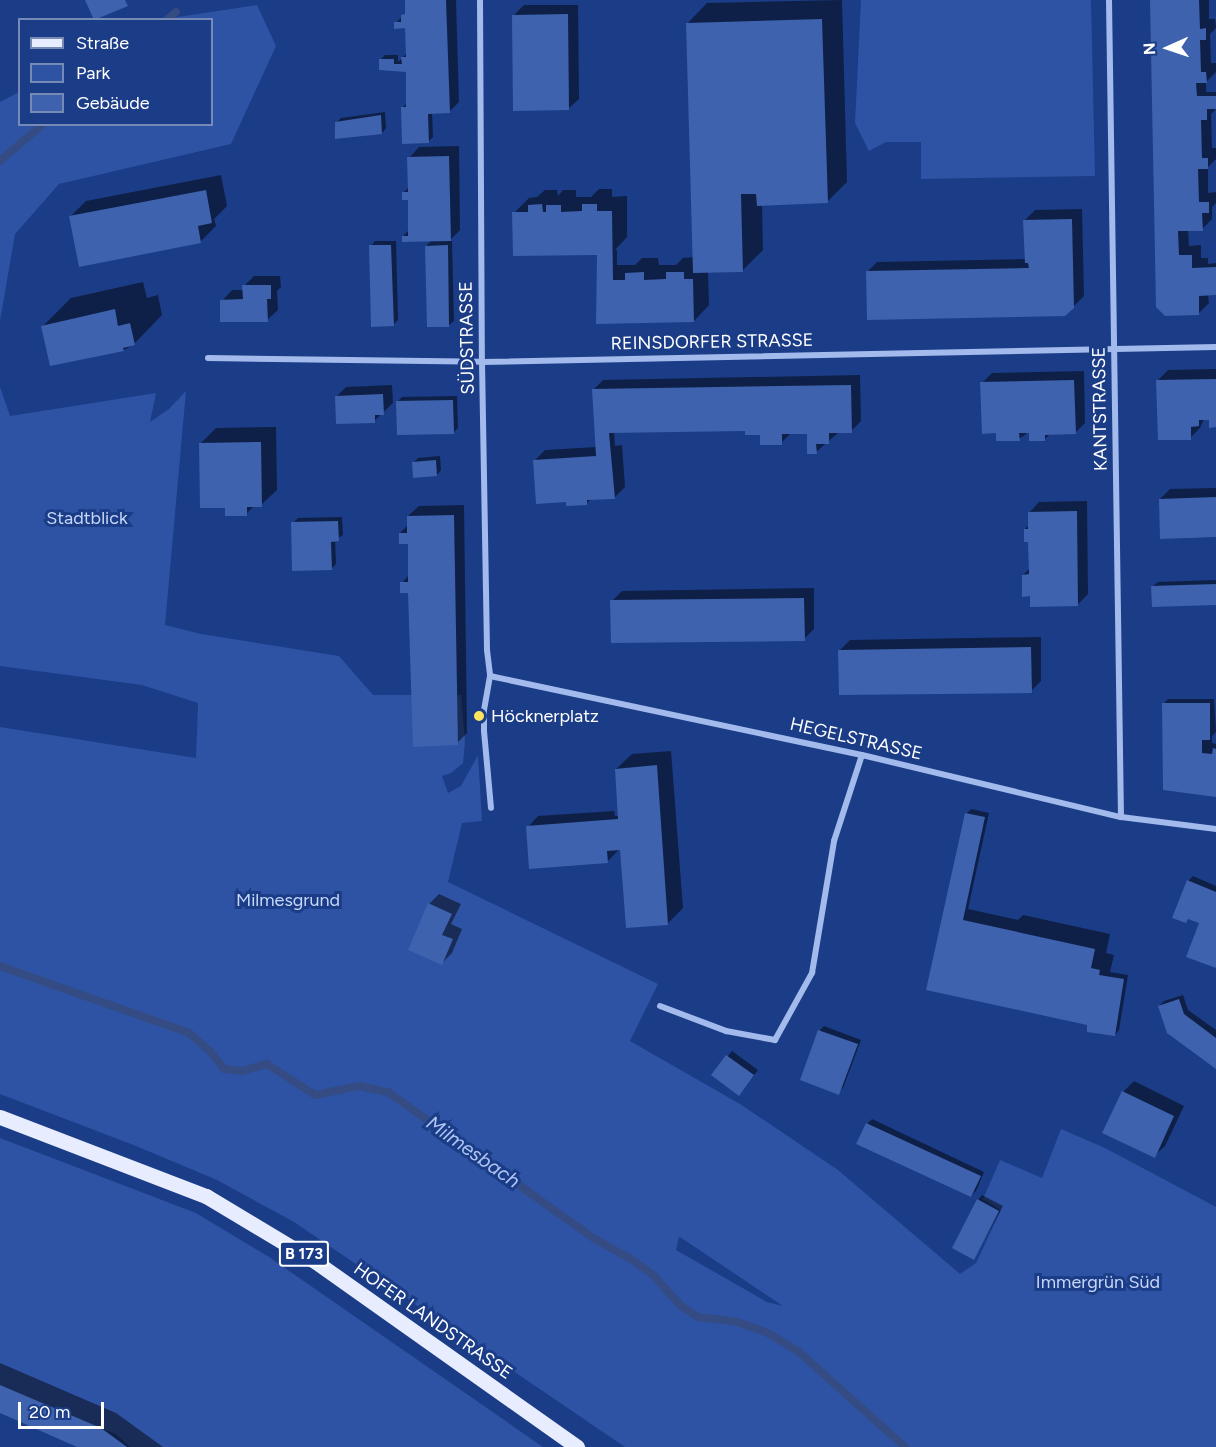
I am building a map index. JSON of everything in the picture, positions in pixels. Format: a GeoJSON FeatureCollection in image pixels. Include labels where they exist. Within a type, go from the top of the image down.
{"type":"FeatureCollection","features":[{"type":"Feature","properties":{"kind":"main road","name":"HOFER LANDSTRASSE"},"geometry":{"type":"LineString","coordinates":[[0,1117],[206,1196],[316,1262],[577,1447]]}},
{"type":"Feature","properties":{"kind":"street","name":"SÜDSTRASSE"},"geometry":{"type":"LineString","coordinates":[[480,0],[482,362],[487,650],[490,676]]}},
{"type":"Feature","properties":{"kind":"street","name":"KANTSTRASSE"},"geometry":{"type":"LineString","coordinates":[[1109,0],[1121,817]]}},
{"type":"Feature","properties":{"kind":"street","name":"REINSDORFER STRASSE"},"geometry":{"type":"LineString","coordinates":[[208,358],[482,362],[1216,347]]}},
{"type":"Feature","properties":{"kind":"street","name":"HEGELSTRASSE"},"geometry":{"type":"LineString","coordinates":[[490,676],[862,755],[1121,817],[1216,829]]}},
{"type":"Feature","properties":{"kind":"street"},"geometry":{"type":"LineString","coordinates":[[490,676],[484,711],[484,731],[491,808]]}},
{"type":"Feature","properties":{"kind":"street"},"geometry":{"type":"LineString","coordinates":[[660,1006],[726,1031],[775,1040],[812,973],[834,841],[862,755]]}},
{"type":"Feature","properties":{"kind":"green space"},"geometry":{"type":"Polygon","coordinates":[[[861,0],[1091,0],[1095,176],[921,179],[921,142],[886,142],[869,151],[855,123],[861,0]]]}},
{"type":"Feature","properties":{"kind":"green space"},"geometry":{"type":"Polygon","coordinates":[[[257,5],[276,46],[231,144],[59,184],[15,234],[0,321],[0,102],[18,93],[18,126],[213,126],[213,18],[171,18],[257,5]]]}},
{"type":"Feature","properties":{"kind":"green space"},"geometry":{"type":"Polygon","coordinates":[[[0,387],[10,416],[156,393],[150,422],[169,409],[186,391],[165,625],[201,634],[339,656],[373,695],[461,695],[465,741],[463,763],[451,773],[442,776],[448,793],[461,786],[478,755],[482,821],[462,823],[448,882],[658,984],[630,1041],[740,1104],[838,1170],[960,1274],[976,1263],[1001,1210],[983,1199],[1000,1160],[1042,1178],[1061,1129],[1105,1148],[1216,1207],[1216,1447],[625,1447],[294,1222],[217,1180],[0,1094],[0,727],[196,758],[198,703],[142,685],[0,666],[0,387]],[[680,1237],[676,1250],[767,1302],[783,1306],[680,1237]]]}},
{"type":"Feature","properties":{"kind":"green space"},"geometry":{"type":"Polygon","coordinates":[[[0,1138],[196,1213],[269,1257],[543,1447],[130,1447],[116,1434],[0,1390],[0,1138]]]}},
{"type":"Feature","properties":{"kind":"building"},"geometry":{"type":"Polygon","coordinates":[[[85,0],[125,0],[128,6],[99,18],[93,18],[85,0]]]}},
{"type":"Feature","properties":{"kind":"building"},"geometry":{"type":"Polygon","coordinates":[[[405,0],[446,0],[450,113],[428,114],[429,143],[402,144],[401,107],[406,107],[406,72],[379,70],[379,59],[394,59],[394,64],[402,64],[401,57],[406,57],[405,28],[394,29],[394,22],[401,22],[401,15],[405,14],[405,0]]]}},
{"type":"Feature","properties":{"kind":"building"},"geometry":{"type":"Polygon","coordinates":[[[1150,0],[1199,0],[1200,29],[1206,28],[1206,40],[1200,40],[1201,72],[1206,72],[1207,83],[1196,83],[1197,96],[1216,96],[1216,109],[1207,109],[1207,120],[1201,120],[1202,158],[1208,158],[1208,169],[1198,169],[1199,202],[1209,202],[1209,213],[1202,213],[1203,231],[1178,231],[1179,255],[1192,255],[1192,268],[1216,267],[1216,295],[1199,296],[1199,315],[1165,316],[1156,307],[1150,0]]]}},
{"type":"Feature","properties":{"kind":"building"},"geometry":{"type":"Polygon","coordinates":[[[568,14],[569,110],[513,111],[512,15],[568,14]]]}},
{"type":"Feature","properties":{"kind":"building"},"geometry":{"type":"Polygon","coordinates":[[[822,19],[828,203],[757,206],[756,194],[741,194],[743,272],[693,273],[686,23],[822,19]]]}},
{"type":"Feature","properties":{"kind":"building"},"geometry":{"type":"Polygon","coordinates":[[[381,115],[382,134],[335,139],[335,122],[381,115]]]}},
{"type":"Feature","properties":{"kind":"building"},"geometry":{"type":"Polygon","coordinates":[[[449,156],[451,241],[402,242],[402,236],[408,236],[408,200],[402,200],[402,192],[408,192],[407,157],[449,156]]]}},
{"type":"Feature","properties":{"kind":"building"},"geometry":{"type":"Polygon","coordinates":[[[206,190],[212,223],[198,226],[201,243],[79,267],[69,216],[206,190]]]}},
{"type":"Feature","properties":{"kind":"building"},"geometry":{"type":"Polygon","coordinates":[[[542,204],[543,212],[546,212],[546,205],[561,205],[561,212],[582,211],[582,204],[597,204],[597,211],[612,211],[613,280],[625,280],[625,273],[644,272],[644,280],[666,279],[666,272],[684,272],[684,279],[693,279],[694,322],[596,324],[597,255],[513,256],[512,212],[528,212],[528,205],[542,204]]]}},
{"type":"Feature","properties":{"kind":"building"},"geometry":{"type":"Polygon","coordinates":[[[1072,219],[1074,308],[1065,316],[867,320],[866,271],[1029,268],[1028,263],[1025,263],[1023,220],[1072,219]]]}},
{"type":"Feature","properties":{"kind":"building"},"geometry":{"type":"Polygon","coordinates":[[[369,245],[391,245],[394,326],[371,327],[369,245]]]}},
{"type":"Feature","properties":{"kind":"building"},"geometry":{"type":"Polygon","coordinates":[[[448,245],[449,327],[427,327],[425,246],[448,245]]]}},
{"type":"Feature","properties":{"kind":"building"},"geometry":{"type":"Polygon","coordinates":[[[242,285],[271,285],[271,299],[267,299],[268,322],[220,322],[220,300],[243,299],[242,285]]]}},
{"type":"Feature","properties":{"kind":"building"},"geometry":{"type":"Polygon","coordinates":[[[115,309],[118,326],[130,323],[135,345],[123,348],[124,351],[50,366],[41,326],[115,309]]]}},
{"type":"Feature","properties":{"kind":"building"},"geometry":{"type":"Polygon","coordinates":[[[1216,379],[1216,427],[1209,428],[1209,420],[1199,420],[1199,426],[1191,427],[1191,440],[1158,440],[1156,380],[1216,379]]]}},
{"type":"Feature","properties":{"kind":"building"},"geometry":{"type":"Polygon","coordinates":[[[1074,380],[1076,434],[1045,435],[1045,441],[1029,441],[1029,433],[1019,433],[1020,441],[996,441],[996,433],[982,434],[980,382],[1074,380]]]}},
{"type":"Feature","properties":{"kind":"building"},"geometry":{"type":"Polygon","coordinates":[[[851,385],[852,433],[829,433],[829,444],[816,444],[817,454],[807,454],[807,434],[782,434],[782,445],[760,445],[760,435],[745,435],[745,431],[609,433],[615,499],[587,500],[587,505],[566,506],[566,502],[536,504],[533,460],[596,456],[592,389],[851,385]]]}},
{"type":"Feature","properties":{"kind":"building"},"geometry":{"type":"Polygon","coordinates":[[[383,394],[384,415],[375,415],[375,423],[336,424],[335,396],[383,394]]]}},
{"type":"Feature","properties":{"kind":"building"},"geometry":{"type":"Polygon","coordinates":[[[453,400],[454,434],[397,435],[396,401],[453,400]]]}},
{"type":"Feature","properties":{"kind":"building"},"geometry":{"type":"Polygon","coordinates":[[[261,442],[262,507],[247,507],[247,516],[225,516],[225,508],[200,508],[199,443],[261,442]]]}},
{"type":"Feature","properties":{"kind":"building"},"geometry":{"type":"Polygon","coordinates":[[[436,460],[437,476],[413,478],[412,462],[436,460]]]}},
{"type":"Feature","properties":{"kind":"building"},"geometry":{"type":"Polygon","coordinates":[[[1216,497],[1216,537],[1160,539],[1159,499],[1216,497]]]}},
{"type":"Feature","properties":{"kind":"building"},"geometry":{"type":"Polygon","coordinates":[[[1077,511],[1078,606],[1030,607],[1030,596],[1022,597],[1022,575],[1029,574],[1028,542],[1024,542],[1024,529],[1028,529],[1028,512],[1077,511]]]}},
{"type":"Feature","properties":{"kind":"building"},"geometry":{"type":"Polygon","coordinates":[[[454,515],[458,745],[413,747],[408,593],[400,593],[400,582],[408,582],[408,544],[399,544],[399,533],[407,533],[407,516],[454,515]]]}},
{"type":"Feature","properties":{"kind":"building"},"geometry":{"type":"Polygon","coordinates":[[[338,521],[339,541],[331,542],[332,570],[292,571],[291,522],[338,521]]]}},
{"type":"Feature","properties":{"kind":"building"},"geometry":{"type":"Polygon","coordinates":[[[1216,584],[1216,605],[1152,607],[1151,586],[1216,584]]]}},
{"type":"Feature","properties":{"kind":"building"},"geometry":{"type":"Polygon","coordinates":[[[804,598],[805,641],[611,643],[610,600],[804,598]]]}},
{"type":"Feature","properties":{"kind":"building"},"geometry":{"type":"Polygon","coordinates":[[[1031,647],[1032,693],[839,695],[838,650],[1031,647]]]}},
{"type":"Feature","properties":{"kind":"building"},"geometry":{"type":"Polygon","coordinates":[[[1162,703],[1210,703],[1210,740],[1202,740],[1202,753],[1212,754],[1213,748],[1216,749],[1216,797],[1163,790],[1162,703]]]}},
{"type":"Feature","properties":{"kind":"building"},"geometry":{"type":"Polygon","coordinates":[[[657,765],[668,925],[626,928],[620,850],[607,851],[608,863],[529,869],[526,826],[618,819],[615,769],[657,765]]]}},
{"type":"Feature","properties":{"kind":"building"},"geometry":{"type":"Polygon","coordinates":[[[965,813],[985,817],[963,920],[1095,949],[1091,968],[1100,970],[1099,975],[1124,979],[1115,1036],[1087,1032],[1087,1025],[926,990],[965,813]]]}},
{"type":"Feature","properties":{"kind":"building"},"geometry":{"type":"Polygon","coordinates":[[[1187,880],[1216,892],[1216,968],[1186,957],[1199,923],[1188,919],[1186,923],[1172,918],[1187,880]]]}},
{"type":"Feature","properties":{"kind":"building"},"geometry":{"type":"Polygon","coordinates":[[[428,903],[452,914],[442,935],[453,939],[442,965],[408,950],[428,903]]]}},
{"type":"Feature","properties":{"kind":"building"},"geometry":{"type":"Polygon","coordinates":[[[1179,999],[1184,1014],[1216,1038],[1216,1069],[1167,1033],[1158,1006],[1179,999]]]}},
{"type":"Feature","properties":{"kind":"building"},"geometry":{"type":"Polygon","coordinates":[[[818,1030],[858,1044],[839,1095],[800,1080],[818,1030]]]}},
{"type":"Feature","properties":{"kind":"building"},"geometry":{"type":"Polygon","coordinates":[[[726,1055],[754,1075],[739,1096],[711,1075],[726,1055]]]}},
{"type":"Feature","properties":{"kind":"building"},"geometry":{"type":"Polygon","coordinates":[[[1122,1091],[1174,1116],[1155,1158],[1102,1133],[1122,1091]]]}},
{"type":"Feature","properties":{"kind":"building"},"geometry":{"type":"Polygon","coordinates":[[[866,1123],[981,1176],[971,1197],[856,1144],[866,1123]]]}},
{"type":"Feature","properties":{"kind":"building"},"geometry":{"type":"Polygon","coordinates":[[[977,1199],[999,1211],[974,1260],[952,1248],[977,1199]]]}},
{"type":"Feature","properties":{"kind":"building"},"geometry":{"type":"Polygon","coordinates":[[[0,1385],[101,1428],[127,1447],[77,1447],[0,1413],[0,1385]]]}},
{"type":"Feature","properties":{"kind":"waterway"},"geometry":{"type":"LineString","coordinates":[[169,18],[176,12]]}},
{"type":"Feature","properties":{"kind":"waterway"},"geometry":{"type":"LineString","coordinates":[[0,161],[41,126]]}},
{"type":"Feature","properties":{"kind":"waterway","name":"Milmesbach"},"geometry":{"type":"LineString","coordinates":[[0,966],[189,1033],[210,1051],[224,1069],[242,1071],[267,1064],[315,1095],[359,1086],[388,1092],[595,1239],[631,1259],[653,1275],[680,1305],[698,1317],[737,1322],[766,1332],[798,1351],[905,1447]]}},
{"type":"Feature","properties":{"kind":"place","name":"Höcknerplatz"},"geometry":{"type":"Point","coordinates":[479,716]}},
{"type":"Feature","properties":{"kind":"park label","name":"Stadtblick"},"geometry":{"type":"Point","coordinates":[87,518]}},
{"type":"Feature","properties":{"kind":"park label","name":"Milmesgrund"},"geometry":{"type":"Point","coordinates":[288,900]}},
{"type":"Feature","properties":{"kind":"park label","name":"Immergrün Süd"},"geometry":{"type":"Point","coordinates":[1098,1282]}}]}
